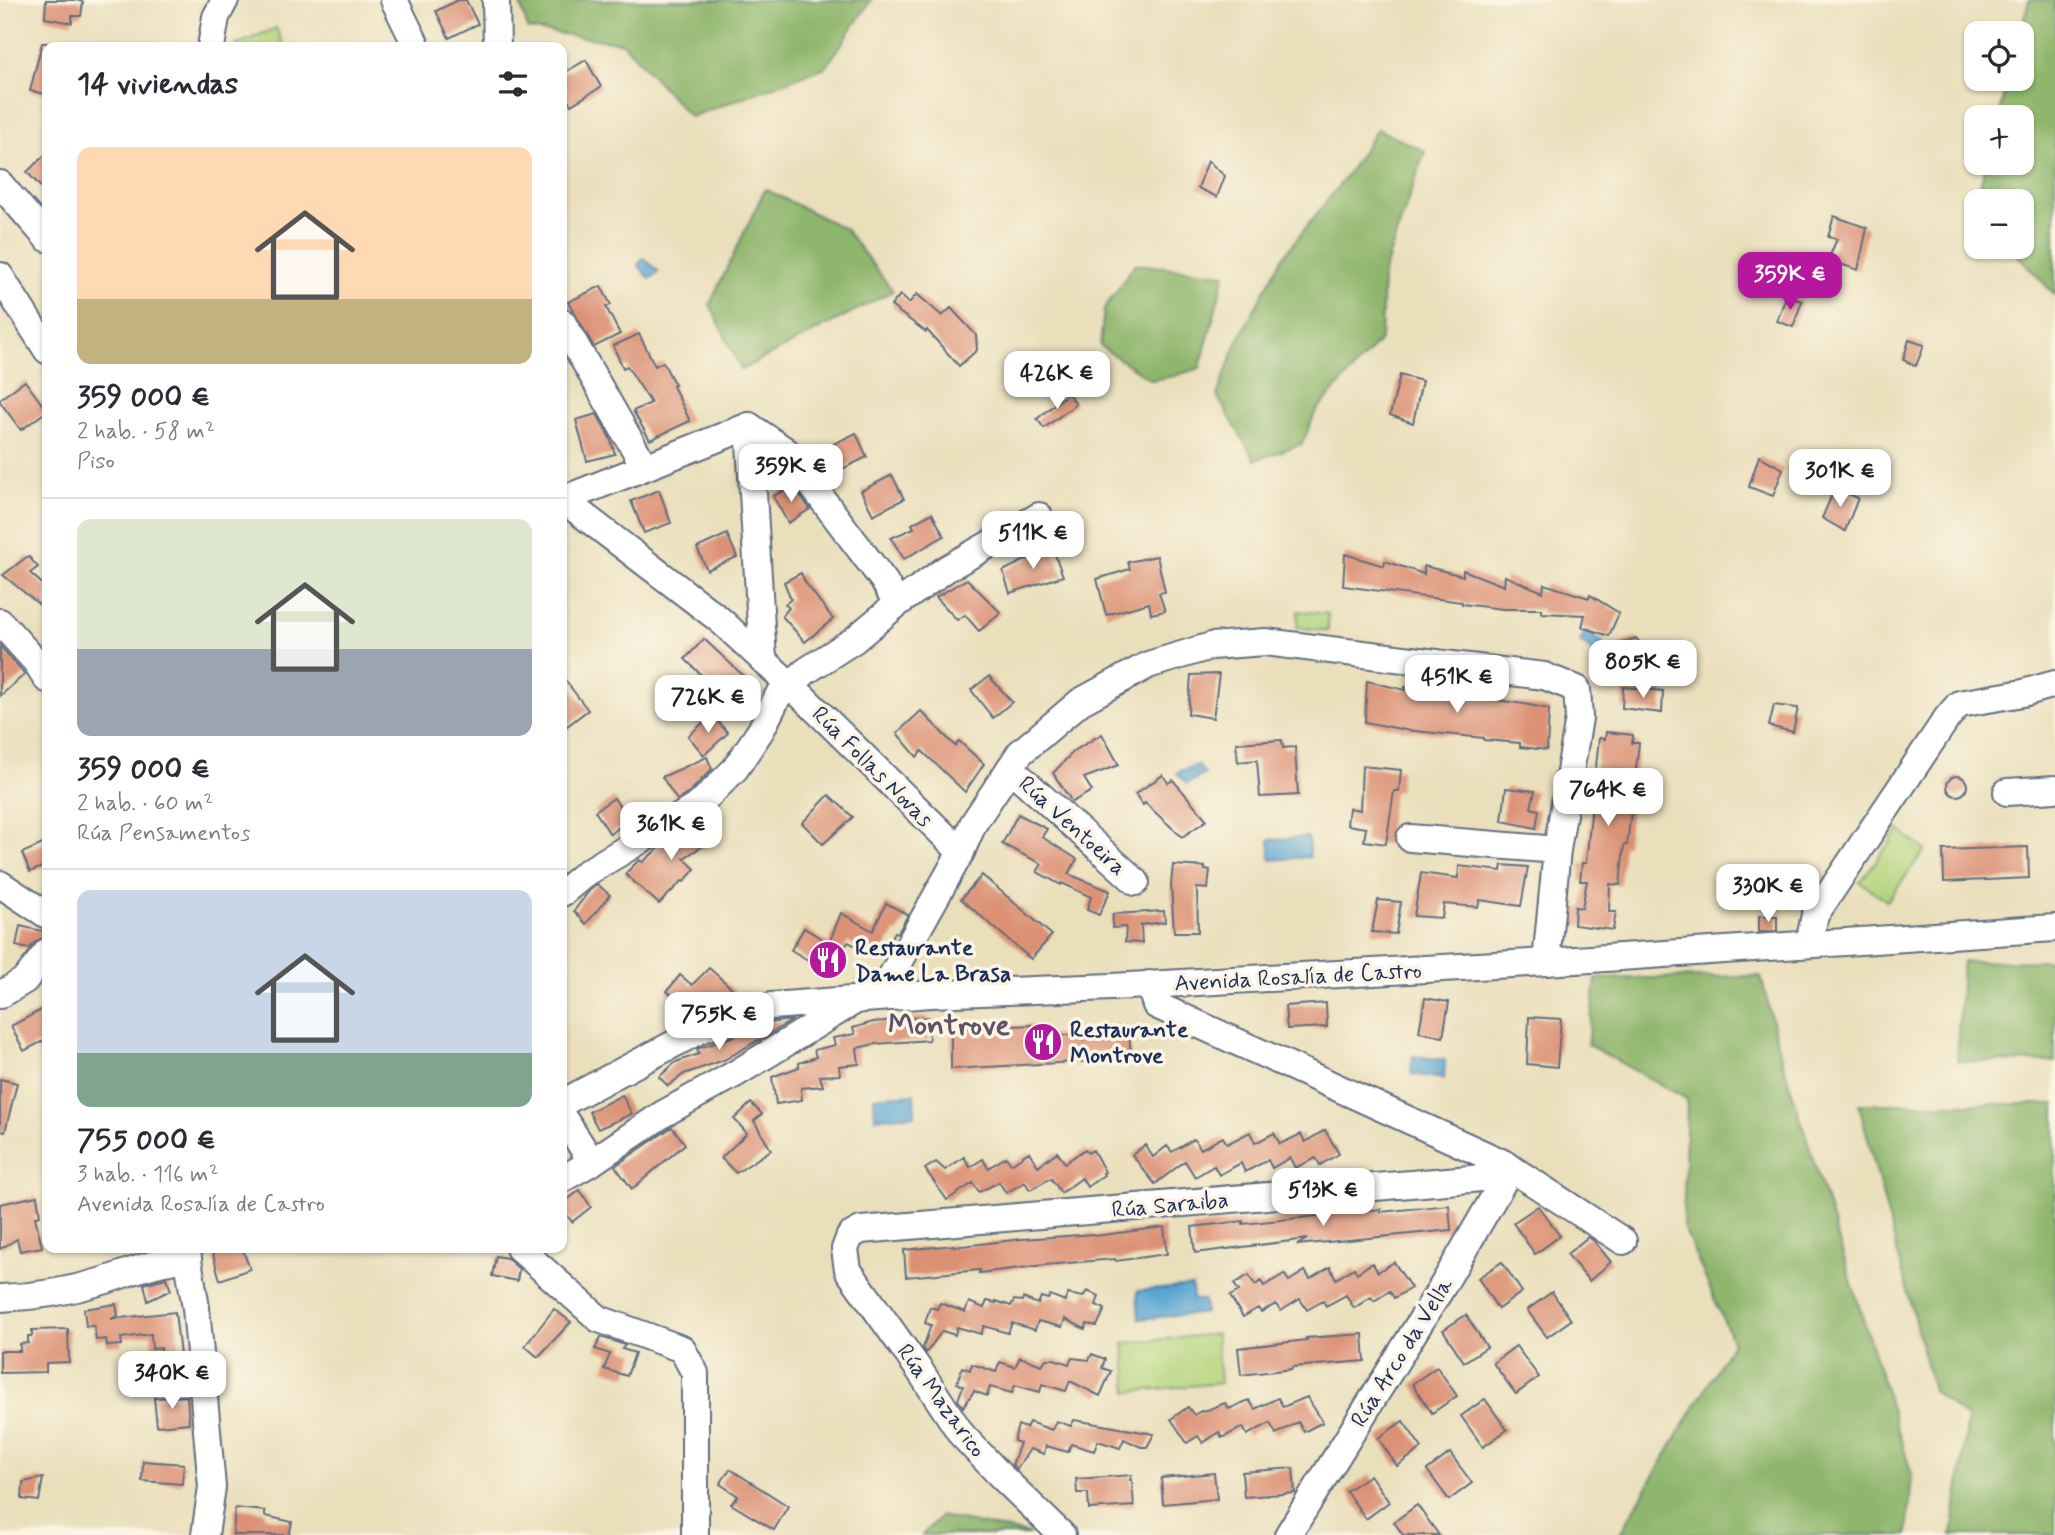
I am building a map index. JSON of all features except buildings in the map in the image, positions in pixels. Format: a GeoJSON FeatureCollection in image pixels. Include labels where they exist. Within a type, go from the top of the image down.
{"type":"FeatureCollection","features":[{"type":"Feature","properties":{"kind":"street"},"geometry":{"type":"LineString","coordinates":[[212,42],[216,17],[225,0]]}},
{"type":"Feature","properties":{"kind":"street"},"geometry":{"type":"LineString","coordinates":[[394,0],[415,42]]}},
{"type":"Feature","properties":{"kind":"street"},"geometry":{"type":"LineString","coordinates":[[496,0],[497,42]]}},
{"type":"Feature","properties":{"kind":"street"},"geometry":{"type":"LineString","coordinates":[[0,184],[42,231]]}},
{"type":"Feature","properties":{"kind":"street"},"geometry":{"type":"LineString","coordinates":[[0,276],[42,342]]}},
{"type":"Feature","properties":{"kind":"street"},"geometry":{"type":"LineString","coordinates":[[567,331],[645,467]]}},
{"type":"Feature","properties":{"kind":"street"},"geometry":{"type":"LineString","coordinates":[[567,497],[749,426]]}},
{"type":"Feature","properties":{"kind":"street"},"geometry":{"type":"LineString","coordinates":[[749,426],[786,451],[884,581],[897,604]]}},
{"type":"Feature","properties":{"kind":"street"},"geometry":{"type":"LineString","coordinates":[[749,426],[763,660]]}},
{"type":"Feature","properties":{"kind":"street","name":"Rúa Follas Novas"},"geometry":{"type":"LineString","coordinates":[[567,502],[720,620],[791,685],[961,852]]}},
{"type":"Feature","properties":{"kind":"street"},"geometry":{"type":"LineString","coordinates":[[567,888],[586,873],[699,805],[734,769],[761,730],[778,696],[806,671],[854,640],[897,604],[946,569],[1039,516]]}},
{"type":"Feature","properties":{"kind":"street"},"geometry":{"type":"LineString","coordinates":[[0,622],[42,671]]}},
{"type":"Feature","properties":{"kind":"street","name":"Rúa Ventoeira"},"geometry":{"type":"LineString","coordinates":[[961,852],[973,824],[1020,753],[1080,702],[1148,665],[1212,646],[1265,642],[1544,676],[1577,689],[1579,718],[1557,850],[1546,962]]}},
{"type":"Feature","properties":{"kind":"street"},"geometry":{"type":"LineString","coordinates":[[1812,944],[1815,915],[1959,704],[2023,693],[2055,684]]}},
{"type":"Feature","properties":{"kind":"street","name":"Rúa Ventoeira"},"geometry":{"type":"LineString","coordinates":[[1010,768],[1136,883]]}},
{"type":"Feature","properties":{"kind":"street"},"geometry":{"type":"LineString","coordinates":[[2007,792],[2055,789]]}},
{"type":"Feature","properties":{"kind":"street"},"geometry":{"type":"LineString","coordinates":[[1410,838],[1557,850]]}},
{"type":"Feature","properties":{"kind":"street"},"geometry":{"type":"LineString","coordinates":[[892,996],[891,976],[961,852]]}},
{"type":"Feature","properties":{"kind":"street"},"geometry":{"type":"LineString","coordinates":[[0,884],[42,912]]}},
{"type":"Feature","properties":{"kind":"street","name":"Avenida Rosalía de Castro"},"geometry":{"type":"LineString","coordinates":[[567,1100],[702,1029],[771,1006],[892,996],[1546,962],[2055,928]]}},
{"type":"Feature","properties":{"kind":"street"},"geometry":{"type":"LineString","coordinates":[[0,995],[25,980],[42,958]]}},
{"type":"Feature","properties":{"kind":"street"},"geometry":{"type":"LineString","coordinates":[[1149,984],[1156,1005],[1508,1172],[1623,1241]]}},
{"type":"Feature","properties":{"kind":"street"},"geometry":{"type":"LineString","coordinates":[[567,1177],[663,1114],[735,1074],[859,998]]}},
{"type":"Feature","properties":{"kind":"street"},"geometry":{"type":"LineString","coordinates":[[567,1124],[592,1161]]}},
{"type":"Feature","properties":{"kind":"street","name":"Rúa Saraiba"},"geometry":{"type":"LineString","coordinates":[[845,1249],[850,1236],[861,1230],[1508,1172]]}},
{"type":"Feature","properties":{"kind":"street","name":"Rúa Arco da Vella"},"geometry":{"type":"LineString","coordinates":[[1288,1535],[1473,1236],[1508,1172]]}},
{"type":"Feature","properties":{"kind":"street","name":"Rúa Mazarico"},"geometry":{"type":"LineString","coordinates":[[845,1249],[848,1270],[962,1435],[1062,1535]]}},
{"type":"Feature","properties":{"kind":"street"},"geometry":{"type":"LineString","coordinates":[[0,1298],[27,1297],[99,1282],[187,1253],[196,1308],[212,1487],[205,1535]]}},
{"type":"Feature","properties":{"kind":"street"},"geometry":{"type":"LineString","coordinates":[[525,1253],[599,1319],[682,1349],[695,1373],[695,1533]]}},
{"type":"Feature","properties":{"kind":"green space"},"geometry":{"type":"Polygon","coordinates":[[[519,0],[871,0],[826,67],[690,117],[623,43],[528,29],[519,0]]]}},
{"type":"Feature","properties":{"kind":"green space"},"geometry":{"type":"Polygon","coordinates":[[[2029,0],[2055,0],[2055,295],[2021,259],[2034,259],[2034,189],[1979,189],[1983,175],[2034,175],[2034,105],[2001,105],[2005,91],[2034,91],[2034,21],[2023,21],[2029,0]]]}},
{"type":"Feature","properties":{"kind":"green space"},"geometry":{"type":"Polygon","coordinates":[[[276,28],[283,42],[243,42],[276,28]]]}},
{"type":"Feature","properties":{"kind":"green space"},"geometry":{"type":"Polygon","coordinates":[[[1377,129],[1425,151],[1383,274],[1381,339],[1316,411],[1302,444],[1255,460],[1217,396],[1237,342],[1282,258],[1344,179],[1377,129]]]}},
{"type":"Feature","properties":{"kind":"green space"},"geometry":{"type":"Polygon","coordinates":[[[765,189],[845,229],[893,291],[741,370],[710,304],[765,189]]]}},
{"type":"Feature","properties":{"kind":"green space"},"geometry":{"type":"Polygon","coordinates":[[[1135,264],[1225,274],[1200,368],[1151,380],[1100,346],[1104,309],[1135,264]]]}},
{"type":"Feature","properties":{"kind":"green space"},"geometry":{"type":"Polygon","coordinates":[[[1298,611],[1328,614],[1328,631],[1297,627],[1298,611]]]}},
{"type":"Feature","properties":{"kind":"green space"},"geometry":{"type":"Polygon","coordinates":[[[1899,830],[1925,850],[1887,901],[1860,882],[1899,830]]]}},
{"type":"Feature","properties":{"kind":"green space"},"geometry":{"type":"Polygon","coordinates":[[[2055,961],[2055,1062],[1957,1061],[1962,962],[2055,961]]]}},
{"type":"Feature","properties":{"kind":"green space"},"geometry":{"type":"Polygon","coordinates":[[[1761,976],[1779,1050],[1912,1475],[1907,1535],[1619,1535],[1733,1342],[1683,1226],[1687,1099],[1588,1045],[1596,979],[1761,976]]]}},
{"type":"Feature","properties":{"kind":"green space"},"geometry":{"type":"Polygon","coordinates":[[[1859,1104],[2055,1104],[2055,1535],[1952,1535],[1968,1419],[1933,1391],[1859,1104]]]}},
{"type":"Feature","properties":{"kind":"green space"},"geometry":{"type":"Polygon","coordinates":[[[1216,1334],[1220,1383],[1128,1392],[1124,1343],[1216,1334]]]}},
{"type":"Feature","properties":{"kind":"green space"},"geometry":{"type":"Polygon","coordinates":[[[941,1516],[1028,1534],[1029,1535],[922,1535],[941,1516]]]}},
{"type":"Feature","properties":{"kind":"water"},"geometry":{"type":"Polygon","coordinates":[[[644,258],[659,272],[650,279],[638,265],[644,258]]]}},
{"type":"Feature","properties":{"kind":"water"},"geometry":{"type":"Polygon","coordinates":[[[1585,632],[1603,642],[1595,654],[1580,642],[1585,632]]]}},
{"type":"Feature","properties":{"kind":"water"},"geometry":{"type":"Polygon","coordinates":[[[749,682],[761,693],[742,713],[731,702],[749,682]]]}},
{"type":"Feature","properties":{"kind":"water"},"geometry":{"type":"Polygon","coordinates":[[[1198,765],[1205,774],[1187,784],[1177,773],[1185,769],[1198,765]]]}},
{"type":"Feature","properties":{"kind":"water"},"geometry":{"type":"Polygon","coordinates":[[[1308,837],[1310,857],[1271,860],[1269,840],[1308,837]]]}},
{"type":"Feature","properties":{"kind":"water"},"geometry":{"type":"Polygon","coordinates":[[[1413,1056],[1445,1060],[1444,1079],[1411,1074],[1413,1056]]]}},
{"type":"Feature","properties":{"kind":"water"},"geometry":{"type":"Polygon","coordinates":[[[914,1094],[915,1115],[875,1118],[874,1097],[914,1094]]]}},
{"type":"Feature","properties":{"kind":"water"},"geometry":{"type":"Polygon","coordinates":[[[1192,1286],[1193,1300],[1204,1300],[1205,1313],[1139,1319],[1137,1291],[1192,1286]]]}},
{"type":"Feature","properties":{"kind":"place","name":"Restaurante Dame La Brasa"},"geometry":{"type":"Point","coordinates":[828,960]}},
{"type":"Feature","properties":{"kind":"place","name":"Restaurante Montrove"},"geometry":{"type":"Point","coordinates":[1043,1042]}},
{"type":"Feature","properties":{"kind":"district","name":"Montrove"},"geometry":{"type":"Point","coordinates":[949,1024]}}]}
